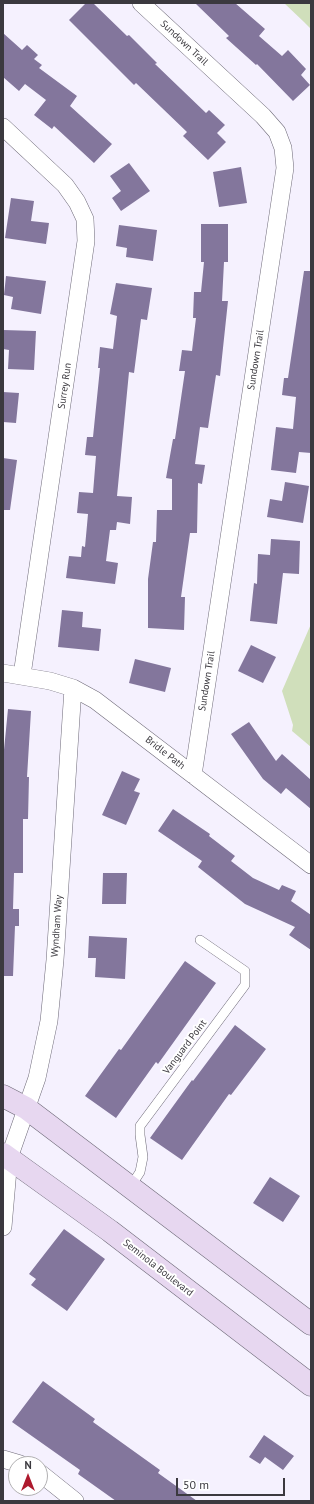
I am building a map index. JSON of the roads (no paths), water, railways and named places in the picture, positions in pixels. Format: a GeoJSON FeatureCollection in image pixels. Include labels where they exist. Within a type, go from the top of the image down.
{"type":"FeatureCollection","features":[{"type":"Feature","properties":{"kind":"main road"},"geometry":{"type":"LineString","coordinates":[[3,1096],[26,1108],[131,1186],[311,1324]]}},
{"type":"Feature","properties":{"kind":"main road","name":"Seminola Boulevard"},"geometry":{"type":"LineString","coordinates":[[6,1156],[110,1231],[311,1385]]}},
{"type":"Feature","properties":{"kind":"street","name":"Sundown Trail"},"geometry":{"type":"LineString","coordinates":[[140,3],[263,116],[277,132],[282,148],[285,168],[193,775]]}},
{"type":"Feature","properties":{"kind":"street","name":"Surrey Run"},"geometry":{"type":"LineString","coordinates":[[3,127],[66,185],[77,202],[85,219],[86,241],[22,676]]}},
{"type":"Feature","properties":{"kind":"street","name":"Bridle Path"},"geometry":{"type":"LineString","coordinates":[[3,673],[50,681],[73,688],[117,716],[311,865]]}},
{"type":"Feature","properties":{"kind":"street","name":"Wyndham Way"},"geometry":{"type":"LineString","coordinates":[[3,1228],[6,1156],[37,1078],[48,1021],[55,960],[73,688]]}},
{"type":"Feature","properties":{"kind":"street"},"geometry":{"type":"LineString","coordinates":[[48,1479],[75,1501]]}},
{"type":"Feature","properties":{"kind":"lane","name":"Vanguard Point"},"geometry":{"type":"LineString","coordinates":[[131,1186],[140,1172],[143,1157],[140,1126],[244,985],[245,971],[200,940]]}}]}
